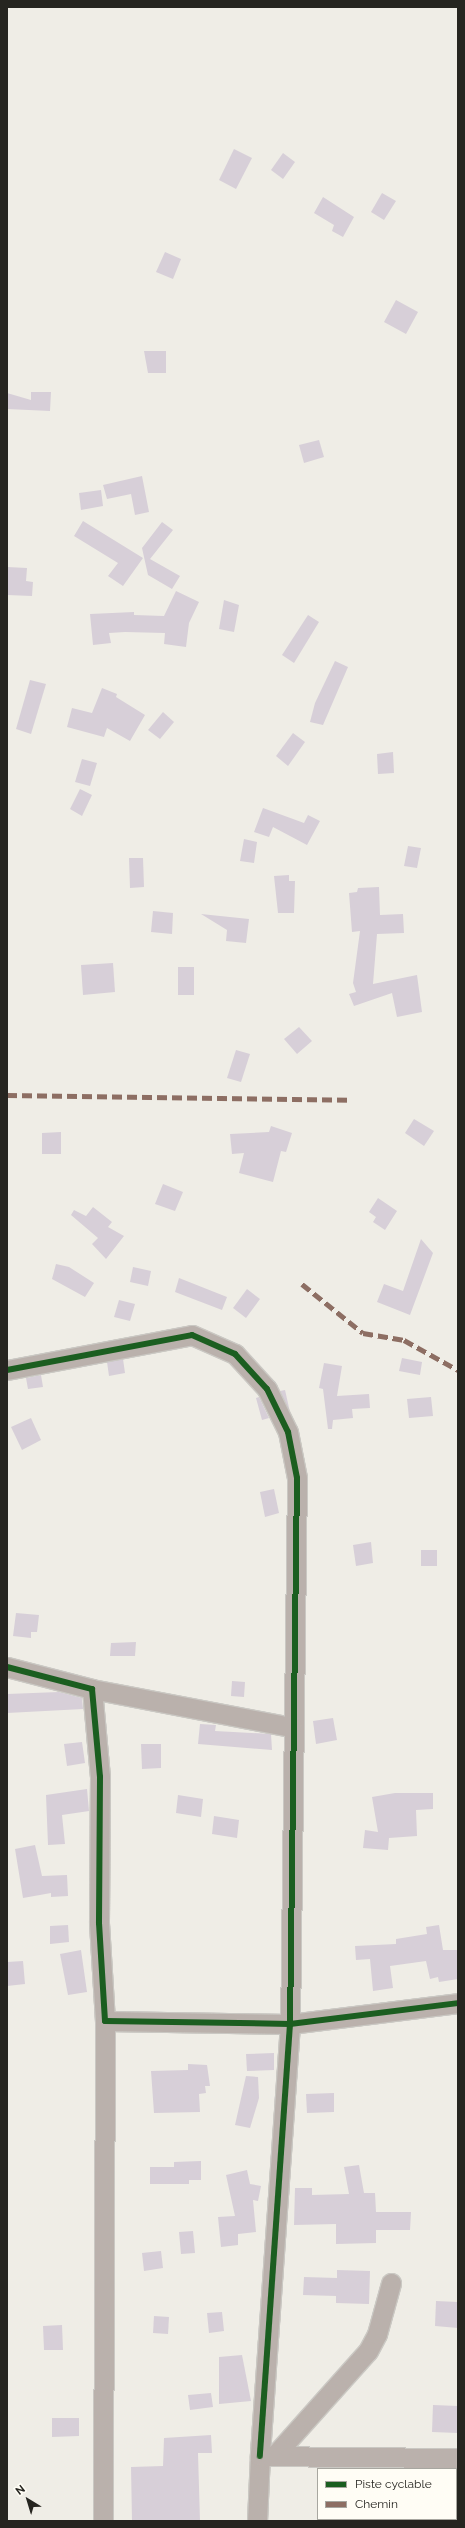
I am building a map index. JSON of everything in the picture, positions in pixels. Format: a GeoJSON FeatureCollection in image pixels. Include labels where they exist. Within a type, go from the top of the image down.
{"type":"FeatureCollection","features":[{"type":"Feature","properties":{"kind":"street"},"geometry":{"type":"LineString","coordinates":[[7,1370],[192,1335],[235,1354],[267,1389],[288,1432],[297,1478],[292,1727],[290,2024],[267,2456],[257,2521]]}},
{"type":"Feature","properties":{"kind":"street"},"geometry":{"type":"LineString","coordinates":[[7,1667],[92,1689],[292,1727]]}},
{"type":"Feature","properties":{"kind":"street"},"geometry":{"type":"LineString","coordinates":[[92,1689],[100,1777],[99,1924],[105,2021],[103,2521]]}},
{"type":"Feature","properties":{"kind":"street"},"geometry":{"type":"LineString","coordinates":[[105,2021],[290,2024],[458,2003]]}},
{"type":"Feature","properties":{"kind":"street"},"geometry":{"type":"LineString","coordinates":[[267,2456],[368,2350],[377,2334],[391,2283]]}},
{"type":"Feature","properties":{"kind":"street"},"geometry":{"type":"LineString","coordinates":[[267,2456],[458,2458]]}},
{"type":"Feature","properties":{"kind":"building"},"geometry":{"type":"Polygon","coordinates":[[[234,149],[252,158],[236,189],[219,180],[234,149]]]}},
{"type":"Feature","properties":{"kind":"building"},"geometry":{"type":"Polygon","coordinates":[[[283,153],[295,162],[283,179],[271,170],[283,153]]]}},
{"type":"Feature","properties":{"kind":"building"},"geometry":{"type":"Polygon","coordinates":[[[382,193],[396,201],[384,220],[371,212],[382,193]]]}},
{"type":"Feature","properties":{"kind":"building"},"geometry":{"type":"Polygon","coordinates":[[[323,197],[354,217],[343,237],[332,231],[334,225],[314,213],[323,197]]]}},
{"type":"Feature","properties":{"kind":"building"},"geometry":{"type":"Polygon","coordinates":[[[165,252],[181,259],[173,279],[156,272],[165,252]]]}},
{"type":"Feature","properties":{"kind":"building"},"geometry":{"type":"Polygon","coordinates":[[[396,300],[418,312],[406,334],[384,322],[396,300]]]}},
{"type":"Feature","properties":{"kind":"building"},"geometry":{"type":"Polygon","coordinates":[[[144,351],[166,351],[166,373],[148,373],[144,351]]]}},
{"type":"Feature","properties":{"kind":"building"},"geometry":{"type":"Polygon","coordinates":[[[31,392],[51,392],[50,411],[7,409],[7,393],[31,400],[31,392]]]}},
{"type":"Feature","properties":{"kind":"building"},"geometry":{"type":"Polygon","coordinates":[[[319,440],[324,457],[304,463],[299,445],[319,440]]]}},
{"type":"Feature","properties":{"kind":"building"},"geometry":{"type":"Polygon","coordinates":[[[142,476],[149,512],[135,515],[131,494],[107,499],[103,485],[142,476]]]}},
{"type":"Feature","properties":{"kind":"building"},"geometry":{"type":"Polygon","coordinates":[[[101,490],[103,506],[81,510],[79,493],[101,490]]]}},
{"type":"Feature","properties":{"kind":"building"},"geometry":{"type":"Polygon","coordinates":[[[83,521],[143,558],[123,586],[108,576],[118,563],[74,536],[83,521]]]}},
{"type":"Feature","properties":{"kind":"building"},"geometry":{"type":"Polygon","coordinates":[[[162,522],[173,530],[150,559],[180,576],[172,589],[148,575],[142,548],[162,522]]]}},
{"type":"Feature","properties":{"kind":"building"},"geometry":{"type":"Polygon","coordinates":[[[7,567],[27,568],[26,581],[33,582],[32,596],[7,595],[7,567]]]}},
{"type":"Feature","properties":{"kind":"building"},"geometry":{"type":"Polygon","coordinates":[[[176,591],[199,602],[189,623],[186,647],[164,644],[165,633],[125,632],[109,633],[111,643],[93,645],[90,614],[134,612],[134,615],[164,616],[176,591]]]}},
{"type":"Feature","properties":{"kind":"building"},"geometry":{"type":"Polygon","coordinates":[[[224,600],[239,605],[234,632],[219,629],[224,600]]]}},
{"type":"Feature","properties":{"kind":"building"},"geometry":{"type":"Polygon","coordinates":[[[308,615],[319,622],[294,663],[282,655],[308,615]]]}},
{"type":"Feature","properties":{"kind":"building"},"geometry":{"type":"Polygon","coordinates":[[[335,661],[348,667],[323,725],[310,722],[315,703],[335,661]]]}},
{"type":"Feature","properties":{"kind":"building"},"geometry":{"type":"Polygon","coordinates":[[[30,680],[46,684],[31,734],[16,729],[30,680]]]}},
{"type":"Feature","properties":{"kind":"building"},"geometry":{"type":"Polygon","coordinates":[[[102,688],[117,694],[116,697],[145,715],[130,741],[107,728],[104,737],[67,727],[72,708],[92,713],[102,688]]]}},
{"type":"Feature","properties":{"kind":"building"},"geometry":{"type":"Polygon","coordinates":[[[163,712],[174,722],[160,739],[148,730],[163,712]]]}},
{"type":"Feature","properties":{"kind":"building"},"geometry":{"type":"Polygon","coordinates":[[[293,733],[305,742],[288,766],[276,756],[293,733]]]}},
{"type":"Feature","properties":{"kind":"building"},"geometry":{"type":"Polygon","coordinates":[[[393,752],[394,773],[378,774],[377,754],[393,752]]]}},
{"type":"Feature","properties":{"kind":"building"},"geometry":{"type":"Polygon","coordinates":[[[82,759],[97,763],[90,786],[75,782],[82,759]]]}},
{"type":"Feature","properties":{"kind":"building"},"geometry":{"type":"Polygon","coordinates":[[[80,789],[92,795],[82,816],[70,809],[80,789]]]}},
{"type":"Feature","properties":{"kind":"building"},"geometry":{"type":"Polygon","coordinates":[[[263,808],[304,823],[308,815],[320,821],[307,845],[273,827],[269,837],[254,832],[263,808]]]}},
{"type":"Feature","properties":{"kind":"building"},"geometry":{"type":"Polygon","coordinates":[[[244,839],[257,842],[254,863],[240,861],[244,839]]]}},
{"type":"Feature","properties":{"kind":"building"},"geometry":{"type":"Polygon","coordinates":[[[408,846],[421,848],[417,868],[404,866],[408,846]]]}},
{"type":"Feature","properties":{"kind":"building"},"geometry":{"type":"Polygon","coordinates":[[[129,858],[143,858],[144,887],[130,888],[129,858]]]}},
{"type":"Feature","properties":{"kind":"building"},"geometry":{"type":"Polygon","coordinates":[[[289,875],[289,881],[295,881],[294,913],[278,913],[274,876],[289,875]]]}},
{"type":"Feature","properties":{"kind":"building"},"geometry":{"type":"Polygon","coordinates":[[[379,887],[380,915],[403,914],[404,933],[377,934],[373,984],[417,975],[422,1012],[397,1017],[392,993],[354,1006],[349,994],[356,992],[353,983],[360,931],[352,932],[349,893],[357,892],[358,888],[379,887]]]}},
{"type":"Feature","properties":{"kind":"building"},"geometry":{"type":"Polygon","coordinates":[[[153,911],[173,913],[172,934],[151,932],[153,911]]]}},
{"type":"Feature","properties":{"kind":"building"},"geometry":{"type":"Polygon","coordinates":[[[201,914],[249,919],[246,943],[226,941],[227,930],[201,914]]]}},
{"type":"Feature","properties":{"kind":"building"},"geometry":{"type":"Polygon","coordinates":[[[113,963],[115,992],[83,995],[81,965],[113,963]]]}},
{"type":"Feature","properties":{"kind":"building"},"geometry":{"type":"Polygon","coordinates":[[[178,967],[194,967],[194,995],[178,995],[178,967]]]}},
{"type":"Feature","properties":{"kind":"building"},"geometry":{"type":"Polygon","coordinates":[[[299,1027],[312,1041],[297,1054],[284,1039],[299,1027]]]}},
{"type":"Feature","properties":{"kind":"building"},"geometry":{"type":"Polygon","coordinates":[[[236,1050],[250,1054],[241,1082],[227,1078],[236,1050]]]}},
{"type":"Feature","properties":{"kind":"building"},"geometry":{"type":"Polygon","coordinates":[[[414,1119],[434,1131],[424,1146],[405,1133],[414,1119]]]}},
{"type":"Feature","properties":{"kind":"building"},"geometry":{"type":"Polygon","coordinates":[[[271,1126],[292,1133],[286,1152],[281,1151],[273,1182],[239,1173],[244,1153],[232,1154],[230,1134],[269,1132],[271,1126]]]}},
{"type":"Feature","properties":{"kind":"building"},"geometry":{"type":"Polygon","coordinates":[[[61,1132],[61,1154],[42,1154],[42,1133],[61,1132]]]}},
{"type":"Feature","properties":{"kind":"building"},"geometry":{"type":"Polygon","coordinates":[[[163,1184],[183,1192],[175,1211],[155,1204],[163,1184]]]}},
{"type":"Feature","properties":{"kind":"building"},"geometry":{"type":"Polygon","coordinates":[[[378,1198],[397,1211],[385,1230],[373,1222],[376,1217],[369,1212],[378,1198]]]}},
{"type":"Feature","properties":{"kind":"building"},"geometry":{"type":"Polygon","coordinates":[[[93,1207],[112,1222],[108,1227],[124,1236],[106,1259],[92,1244],[98,1238],[71,1215],[74,1210],[86,1216],[93,1207]]]}},
{"type":"Feature","properties":{"kind":"building"},"geometry":{"type":"Polygon","coordinates":[[[421,1239],[433,1253],[410,1315],[377,1302],[384,1284],[403,1291],[421,1239]]]}},
{"type":"Feature","properties":{"kind":"building"},"geometry":{"type":"Polygon","coordinates":[[[56,1264],[69,1267],[94,1283],[85,1297],[52,1279],[56,1264]]]}},
{"type":"Feature","properties":{"kind":"building"},"geometry":{"type":"Polygon","coordinates":[[[133,1267],[151,1271],[148,1286],[130,1282],[133,1267]]]}},
{"type":"Feature","properties":{"kind":"building"},"geometry":{"type":"Polygon","coordinates":[[[179,1278],[227,1297],[222,1310],[175,1292],[179,1278]]]}},
{"type":"Feature","properties":{"kind":"building"},"geometry":{"type":"Polygon","coordinates":[[[247,1289],[260,1299],[246,1318],[233,1308],[247,1289]]]}},
{"type":"Feature","properties":{"kind":"building"},"geometry":{"type":"Polygon","coordinates":[[[119,1300],[135,1304],[130,1321],[114,1317],[119,1300]]]}},
{"type":"Feature","properties":{"kind":"building"},"geometry":{"type":"Polygon","coordinates":[[[402,1358],[422,1362],[420,1375],[399,1371],[402,1358]]]}},
{"type":"Feature","properties":{"kind":"building"},"geometry":{"type":"Polygon","coordinates":[[[123,1359],[125,1373],[109,1376],[107,1362],[123,1359]]]}},
{"type":"Feature","properties":{"kind":"building"},"geometry":{"type":"Polygon","coordinates":[[[324,1363],[342,1366],[337,1396],[369,1394],[370,1408],[352,1409],[353,1418],[333,1420],[332,1429],[328,1429],[323,1389],[319,1388],[324,1363]]]}},
{"type":"Feature","properties":{"kind":"building"},"geometry":{"type":"Polygon","coordinates":[[[41,1375],[43,1387],[28,1389],[26,1378],[41,1375]]]}},
{"type":"Feature","properties":{"kind":"building"},"geometry":{"type":"Polygon","coordinates":[[[285,1390],[290,1412],[280,1391],[285,1390]]]}},
{"type":"Feature","properties":{"kind":"building"},"geometry":{"type":"Polygon","coordinates":[[[259,1397],[269,1418],[262,1420],[256,1398],[259,1397]]]}},
{"type":"Feature","properties":{"kind":"building"},"geometry":{"type":"Polygon","coordinates":[[[431,1397],[433,1416],[409,1418],[407,1399],[431,1397]]]}},
{"type":"Feature","properties":{"kind":"building"},"geometry":{"type":"Polygon","coordinates":[[[31,1418],[41,1440],[22,1450],[11,1427],[31,1418]]]}},
{"type":"Feature","properties":{"kind":"building"},"geometry":{"type":"Polygon","coordinates":[[[274,1489],[279,1513],[265,1517],[260,1492],[274,1489]]]}},
{"type":"Feature","properties":{"kind":"building"},"geometry":{"type":"Polygon","coordinates":[[[371,1542],[373,1563],[356,1566],[353,1545],[371,1542]]]}},
{"type":"Feature","properties":{"kind":"building"},"geometry":{"type":"Polygon","coordinates":[[[421,1550],[437,1550],[437,1566],[421,1566],[421,1550]]]}},
{"type":"Feature","properties":{"kind":"building"},"geometry":{"type":"Polygon","coordinates":[[[16,1613],[39,1615],[37,1632],[31,1632],[31,1638],[13,1636],[16,1613]]]}},
{"type":"Feature","properties":{"kind":"building"},"geometry":{"type":"Polygon","coordinates":[[[136,1642],[135,1656],[110,1656],[111,1643],[136,1642]]]}},
{"type":"Feature","properties":{"kind":"building"},"geometry":{"type":"Polygon","coordinates":[[[232,1681],[245,1682],[244,1697],[231,1696],[232,1681]]]}},
{"type":"Feature","properties":{"kind":"building"},"geometry":{"type":"Polygon","coordinates":[[[59,1692],[82,1698],[83,1709],[7,1713],[7,1694],[59,1692]]]}},
{"type":"Feature","properties":{"kind":"building"},"geometry":{"type":"Polygon","coordinates":[[[333,1718],[337,1740],[316,1744],[313,1721],[333,1718]]]}},
{"type":"Feature","properties":{"kind":"building"},"geometry":{"type":"Polygon","coordinates":[[[200,1724],[216,1725],[215,1731],[271,1734],[272,1750],[198,1744],[200,1724]]]}},
{"type":"Feature","properties":{"kind":"building"},"geometry":{"type":"Polygon","coordinates":[[[82,1742],[85,1763],[67,1766],[64,1744],[82,1742]]]}},
{"type":"Feature","properties":{"kind":"building"},"geometry":{"type":"Polygon","coordinates":[[[141,1744],[161,1744],[161,1768],[142,1769],[141,1744]]]}},
{"type":"Feature","properties":{"kind":"building"},"geometry":{"type":"Polygon","coordinates":[[[87,1789],[89,1811],[62,1815],[65,1844],[48,1845],[46,1795],[87,1789]]]}},
{"type":"Feature","properties":{"kind":"building"},"geometry":{"type":"Polygon","coordinates":[[[395,1793],[433,1793],[433,1809],[416,1810],[417,1836],[389,1838],[388,1850],[363,1848],[365,1830],[378,1832],[372,1797],[395,1793]]]}},
{"type":"Feature","properties":{"kind":"building"},"geometry":{"type":"Polygon","coordinates":[[[178,1795],[203,1799],[201,1817],[176,1813],[178,1795]]]}},
{"type":"Feature","properties":{"kind":"building"},"geometry":{"type":"Polygon","coordinates":[[[214,1816],[239,1820],[237,1838],[212,1834],[214,1816]]]}},
{"type":"Feature","properties":{"kind":"building"},"geometry":{"type":"Polygon","coordinates":[[[35,1845],[42,1876],[67,1875],[68,1896],[51,1897],[51,1893],[23,1898],[15,1849],[35,1845]]]}},
{"type":"Feature","properties":{"kind":"building"},"geometry":{"type":"Polygon","coordinates":[[[68,1925],[69,1942],[50,1944],[50,1926],[68,1925]]]}},
{"type":"Feature","properties":{"kind":"building"},"geometry":{"type":"Polygon","coordinates":[[[439,1925],[443,1950],[458,1950],[458,1979],[439,1982],[438,1977],[430,1979],[426,1961],[390,1966],[393,1988],[373,1991],[370,1959],[356,1960],[355,1946],[396,1944],[396,1939],[427,1934],[426,1927],[439,1925]]]}},
{"type":"Feature","properties":{"kind":"building"},"geometry":{"type":"Polygon","coordinates":[[[81,1950],[87,1992],[68,1995],[60,1954],[81,1950]]]}},
{"type":"Feature","properties":{"kind":"building"},"geometry":{"type":"Polygon","coordinates":[[[23,1961],[25,1984],[7,1986],[7,1962],[23,1961]]]}},
{"type":"Feature","properties":{"kind":"building"},"geometry":{"type":"Polygon","coordinates":[[[274,2053],[274,2070],[247,2071],[246,2054],[274,2053]]]}},
{"type":"Feature","properties":{"kind":"building"},"geometry":{"type":"Polygon","coordinates":[[[188,2064],[207,2065],[210,2086],[205,2086],[206,2093],[199,2094],[200,2112],[154,2113],[151,2071],[188,2070],[188,2064]]]}},
{"type":"Feature","properties":{"kind":"building"},"geometry":{"type":"Polygon","coordinates":[[[246,2076],[258,2077],[259,2098],[250,2128],[235,2125],[246,2076]]]}},
{"type":"Feature","properties":{"kind":"building"},"geometry":{"type":"Polygon","coordinates":[[[334,2093],[334,2112],[307,2113],[306,2094],[334,2093]]]}},
{"type":"Feature","properties":{"kind":"building"},"geometry":{"type":"Polygon","coordinates":[[[201,2161],[201,2180],[189,2180],[189,2184],[150,2184],[150,2167],[174,2167],[174,2162],[201,2161]]]}},
{"type":"Feature","properties":{"kind":"building"},"geometry":{"type":"Polygon","coordinates":[[[359,2165],[364,2193],[375,2193],[376,2212],[411,2212],[410,2230],[376,2230],[376,2243],[336,2244],[336,2224],[294,2225],[295,2188],[312,2188],[312,2195],[349,2194],[344,2167],[359,2165]]]}},
{"type":"Feature","properties":{"kind":"building"},"geometry":{"type":"Polygon","coordinates":[[[247,2170],[250,2184],[261,2186],[258,2201],[253,2200],[256,2232],[238,2234],[238,2245],[221,2247],[218,2217],[235,2216],[226,2175],[247,2170]]]}},
{"type":"Feature","properties":{"kind":"building"},"geometry":{"type":"Polygon","coordinates":[[[193,2231],[195,2253],[181,2254],[179,2232],[193,2231]]]}},
{"type":"Feature","properties":{"kind":"building"},"geometry":{"type":"Polygon","coordinates":[[[161,2251],[163,2268],[144,2271],[142,2253],[161,2251]]]}},
{"type":"Feature","properties":{"kind":"building"},"geometry":{"type":"Polygon","coordinates":[[[337,2270],[370,2271],[369,2304],[336,2303],[336,2296],[303,2295],[304,2277],[337,2278],[337,2270]]]}},
{"type":"Feature","properties":{"kind":"building"},"geometry":{"type":"Polygon","coordinates":[[[436,2301],[458,2302],[458,2328],[435,2326],[436,2301]]]}},
{"type":"Feature","properties":{"kind":"building"},"geometry":{"type":"Polygon","coordinates":[[[222,2312],[224,2331],[209,2333],[207,2313],[222,2312]]]}},
{"type":"Feature","properties":{"kind":"building"},"geometry":{"type":"Polygon","coordinates":[[[154,2316],[169,2317],[168,2334],[153,2333],[154,2316]]]}},
{"type":"Feature","properties":{"kind":"building"},"geometry":{"type":"Polygon","coordinates":[[[62,2325],[63,2350],[44,2350],[43,2326],[62,2325]]]}},
{"type":"Feature","properties":{"kind":"building"},"geometry":{"type":"Polygon","coordinates":[[[242,2355],[251,2401],[219,2404],[219,2357],[242,2355]]]}},
{"type":"Feature","properties":{"kind":"building"},"geometry":{"type":"Polygon","coordinates":[[[211,2393],[213,2407],[190,2410],[188,2395],[211,2393]]]}},
{"type":"Feature","properties":{"kind":"building"},"geometry":{"type":"Polygon","coordinates":[[[433,2405],[458,2406],[458,2433],[432,2432],[433,2405]]]}},
{"type":"Feature","properties":{"kind":"building"},"geometry":{"type":"Polygon","coordinates":[[[52,2418],[79,2418],[79,2436],[52,2437],[52,2418]]]}},
{"type":"Feature","properties":{"kind":"building"},"geometry":{"type":"Polygon","coordinates":[[[211,2435],[212,2453],[198,2453],[200,2521],[132,2521],[131,2467],[163,2466],[164,2438],[211,2435]]]}},
{"type":"Feature","properties":{"kind":"marked path"},"geometry":{"type":"LineString","coordinates":[[7,1095],[351,1100]]}},
{"type":"Feature","properties":{"kind":"marked path"},"geometry":{"type":"LineString","coordinates":[[302,1284],[363,1333],[404,1340],[458,1370]]}},
{"type":"Feature","properties":{"kind":"cycle path"},"geometry":{"type":"LineString","coordinates":[[7,1370],[192,1335],[235,1354],[267,1389],[288,1432],[297,1478],[290,2024],[260,2456]]}},
{"type":"Feature","properties":{"kind":"cycle path"},"geometry":{"type":"LineString","coordinates":[[7,1667],[92,1689],[100,1777],[99,1923],[105,2021],[290,2024],[458,2003]]}}]}
